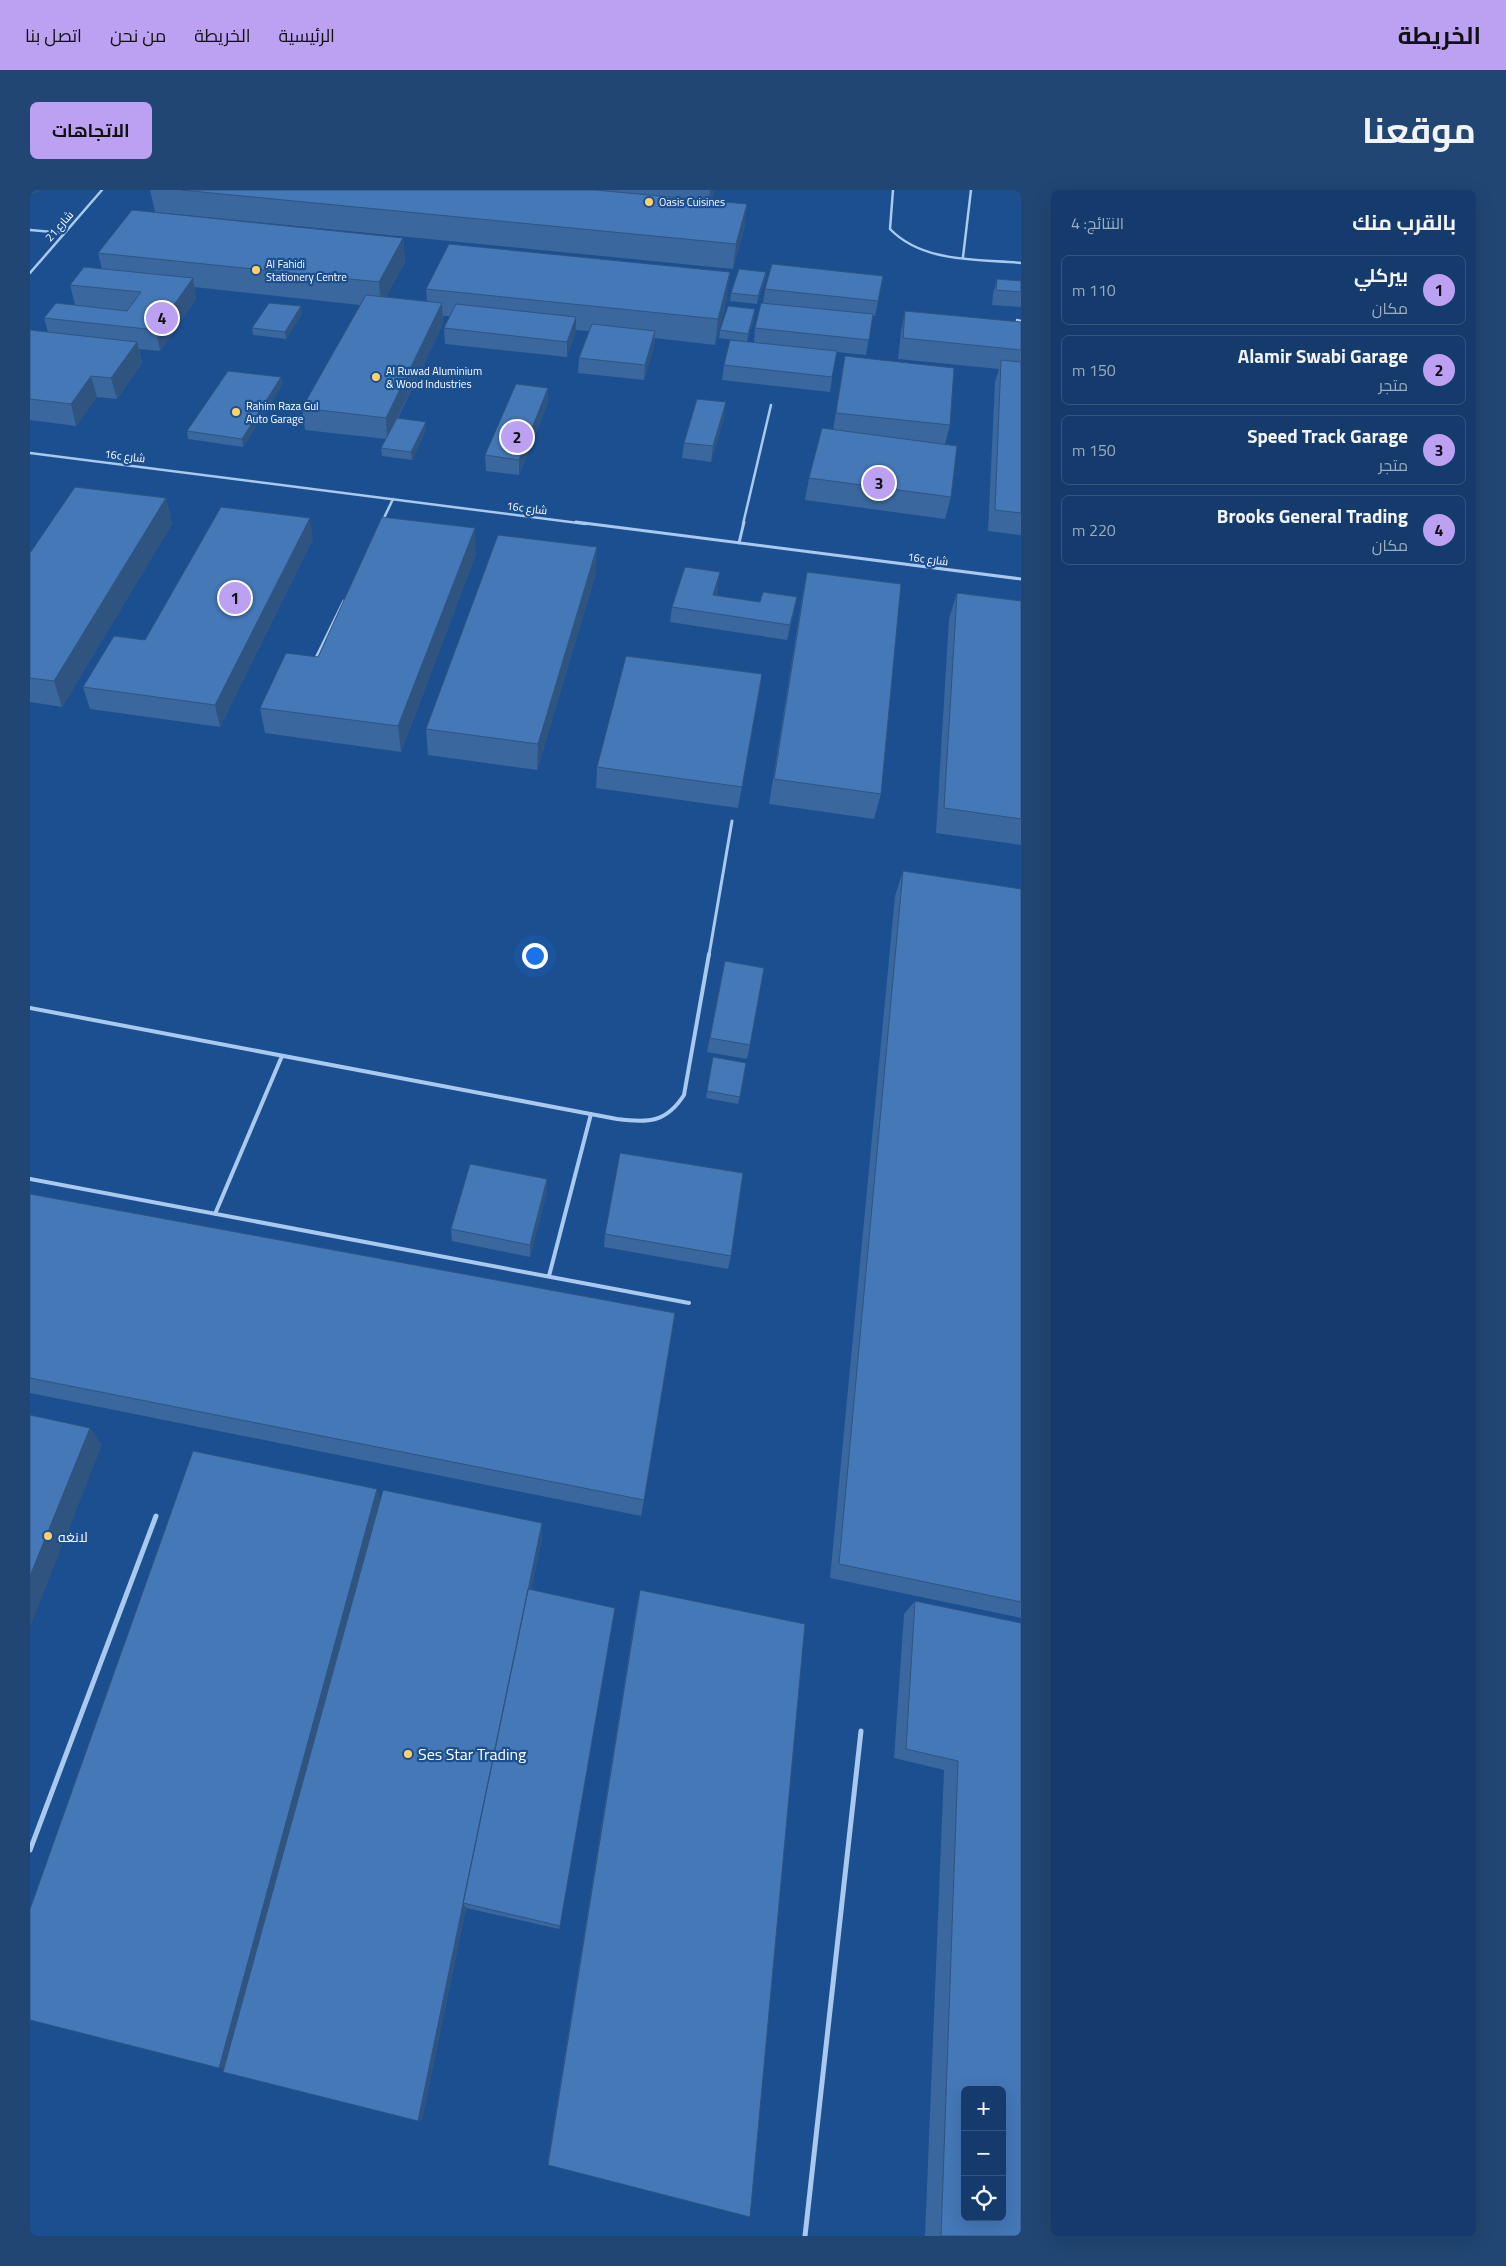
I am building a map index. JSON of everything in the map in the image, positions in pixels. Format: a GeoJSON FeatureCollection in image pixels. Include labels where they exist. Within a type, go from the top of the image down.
{"type":"FeatureCollection","features":[{"type":"Feature","properties":{"kind":"lane","name":"شارع 21"},"geometry":{"type":"LineString","coordinates":[[30,273],[102,190]]}},
{"type":"Feature","properties":{"kind":"lane"},"geometry":{"type":"LineString","coordinates":[[893,190],[890,223],[894,234],[907,245],[926,252],[1021,263]]}},
{"type":"Feature","properties":{"kind":"lane"},"geometry":{"type":"LineString","coordinates":[[963,257],[971,190]]}},
{"type":"Feature","properties":{"kind":"lane"},"geometry":{"type":"LineString","coordinates":[[30,230],[64,233]]}},
{"type":"Feature","properties":{"kind":"lane"},"geometry":{"type":"LineString","coordinates":[[1017,320],[1021,321]]}},
{"type":"Feature","properties":{"kind":"lane"},"geometry":{"type":"LineString","coordinates":[[739,543],[771,405]]}},
{"type":"Feature","properties":{"kind":"lane","name":"16c شارع"},"geometry":{"type":"LineString","coordinates":[[30,453],[1021,579]]}},
{"type":"Feature","properties":{"kind":"lane"},"geometry":{"type":"LineString","coordinates":[[381,525],[393,499]]}},
{"type":"Feature","properties":{"kind":"lane"},"geometry":{"type":"LineString","coordinates":[[313,662],[347,594]]}},
{"type":"Feature","properties":{"kind":"lane"},"geometry":{"type":"LineString","coordinates":[[30,1008],[591,1114],[646,1122],[672,1113],[680,1105],[684,1095],[732,821]]}},
{"type":"Feature","properties":{"kind":"lane"},"geometry":{"type":"LineString","coordinates":[[215,1214],[282,1056]]}},
{"type":"Feature","properties":{"kind":"lane"},"geometry":{"type":"LineString","coordinates":[[550,1276],[591,1114]]}},
{"type":"Feature","properties":{"kind":"lane"},"geometry":{"type":"LineString","coordinates":[[30,1179],[689,1303]]}},
{"type":"Feature","properties":{"kind":"lane"},"geometry":{"type":"LineString","coordinates":[[30,1850],[156,1516]]}},
{"type":"Feature","properties":{"kind":"lane"},"geometry":{"type":"LineString","coordinates":[[805,2236],[861,1731]]}},
{"type":"Feature","properties":{"kind":"building"},"geometry":{"type":"Polygon","coordinates":[[[181,190],[595,190],[747,204],[736,244],[181,190]]]}},
{"type":"Feature","properties":{"kind":"building"},"geometry":{"type":"Polygon","coordinates":[[[132,210],[403,238],[379,282],[98,253],[132,210]]]}},
{"type":"Feature","properties":{"kind":"building"},"geometry":{"type":"Polygon","coordinates":[[[449,244],[730,272],[718,319],[426,289],[449,244]]]}},
{"type":"Feature","properties":{"kind":"building"},"geometry":{"type":"Polygon","coordinates":[[[772,264],[883,276],[878,301],[765,289],[772,264]]]}},
{"type":"Feature","properties":{"kind":"building"},"geometry":{"type":"Polygon","coordinates":[[[84,267],[193,278],[156,330],[44,318],[56,303],[127,311],[141,292],[70,285],[84,267]]]}},
{"type":"Feature","properties":{"kind":"building"},"geometry":{"type":"Polygon","coordinates":[[[739,269],[766,272],[758,296],[731,293],[739,269]]]}},
{"type":"Feature","properties":{"kind":"building"},"geometry":{"type":"Polygon","coordinates":[[[997,279],[1021,281],[1021,292],[996,290],[997,279]]]}},
{"type":"Feature","properties":{"kind":"building","name":"Al Ruwad Aluminium & Wood Industries"},"geometry":{"type":"Polygon","coordinates":[[[366,295],[442,303],[386,418],[302,408],[366,295]]]}},
{"type":"Feature","properties":{"kind":"building"},"geometry":{"type":"Polygon","coordinates":[[[269,303],[301,306],[285,332],[252,328],[269,303]]]}},
{"type":"Feature","properties":{"kind":"building"},"geometry":{"type":"Polygon","coordinates":[[[761,303],[873,314],[869,340],[755,328],[761,303]]]}},
{"type":"Feature","properties":{"kind":"building"},"geometry":{"type":"Polygon","coordinates":[[[456,304],[576,317],[567,342],[444,328],[456,304]]]}},
{"type":"Feature","properties":{"kind":"building"},"geometry":{"type":"Polygon","coordinates":[[[728,306],[755,309],[748,334],[720,330],[728,306]]]}},
{"type":"Feature","properties":{"kind":"building"},"geometry":{"type":"Polygon","coordinates":[[[905,311],[1021,322],[1021,350],[903,338],[905,311]]]}},
{"type":"Feature","properties":{"kind":"building"},"geometry":{"type":"Polygon","coordinates":[[[592,324],[655,331],[645,365],[579,358],[592,324]]]}},
{"type":"Feature","properties":{"kind":"building"},"geometry":{"type":"Polygon","coordinates":[[[30,330],[137,342],[111,378],[91,376],[71,404],[30,399],[30,330]]]}},
{"type":"Feature","properties":{"kind":"building"},"geometry":{"type":"Polygon","coordinates":[[[730,340],[837,351],[832,377],[724,365],[730,340]]]}},
{"type":"Feature","properties":{"kind":"building"},"geometry":{"type":"Polygon","coordinates":[[[845,356],[954,368],[950,425],[836,413],[845,356]]]}},
{"type":"Feature","properties":{"kind":"building"},"geometry":{"type":"Polygon","coordinates":[[[1001,360],[1021,362],[1021,513],[995,510],[1001,360]]]}},
{"type":"Feature","properties":{"kind":"building","name":"Rahim Raza Gul Auto Garage"},"geometry":{"type":"Polygon","coordinates":[[[228,371],[281,377],[242,439],[187,431],[228,371]]]}},
{"type":"Feature","properties":{"kind":"building"},"geometry":{"type":"Polygon","coordinates":[[[516,384],[548,388],[519,460],[485,455],[516,384]]]}},
{"type":"Feature","properties":{"kind":"building"},"geometry":{"type":"Polygon","coordinates":[[[697,399],[726,402],[713,446],[684,443],[697,399]]]}},
{"type":"Feature","properties":{"kind":"building"},"geometry":{"type":"Polygon","coordinates":[[[397,418],[426,422],[411,452],[381,448],[397,418]]]}},
{"type":"Feature","properties":{"kind":"building"},"geometry":{"type":"Polygon","coordinates":[[[822,428],[957,446],[951,497],[809,478],[822,428]]]}},
{"type":"Feature","properties":{"kind":"building"},"geometry":{"type":"Polygon","coordinates":[[[75,487],[166,498],[54,681],[30,678],[30,553],[75,487]]]}},
{"type":"Feature","properties":{"kind":"building"},"geometry":{"type":"Polygon","coordinates":[[[221,507],[310,518],[215,705],[83,687],[114,636],[145,640],[221,507]]]}},
{"type":"Feature","properties":{"kind":"building"},"geometry":{"type":"Polygon","coordinates":[[[382,517],[475,528],[398,726],[260,708],[286,653],[318,657],[382,517]]]}},
{"type":"Feature","properties":{"kind":"building"},"geometry":{"type":"Polygon","coordinates":[[[498,535],[597,547],[538,744],[426,729],[498,535]]]}},
{"type":"Feature","properties":{"kind":"building"},"geometry":{"type":"Polygon","coordinates":[[[685,567],[720,572],[713,595],[760,602],[763,592],[797,597],[790,625],[672,607],[685,567]]]}},
{"type":"Feature","properties":{"kind":"building"},"geometry":{"type":"Polygon","coordinates":[[[807,572],[901,584],[881,794],[774,779],[807,572]]]}},
{"type":"Feature","properties":{"kind":"building"},"geometry":{"type":"Polygon","coordinates":[[[957,593],[1021,601],[1021,819],[944,808],[957,593]]]}},
{"type":"Feature","properties":{"kind":"building"},"geometry":{"type":"Polygon","coordinates":[[[626,656],[762,674],[742,787],[597,767],[626,656]]]}},
{"type":"Feature","properties":{"kind":"building"},"geometry":{"type":"Polygon","coordinates":[[[903,871],[1021,889],[1021,1602],[839,1564],[903,871]]]}},
{"type":"Feature","properties":{"kind":"building"},"geometry":{"type":"Polygon","coordinates":[[[725,961],[764,968],[750,1045],[710,1038],[725,961]]]}},
{"type":"Feature","properties":{"kind":"building"},"geometry":{"type":"Polygon","coordinates":[[[713,1057],[746,1063],[740,1097],[707,1091],[713,1057]]]}},
{"type":"Feature","properties":{"kind":"building"},"geometry":{"type":"Polygon","coordinates":[[[620,1153],[743,1173],[731,1256],[605,1234],[620,1153]]]}},
{"type":"Feature","properties":{"kind":"building"},"geometry":{"type":"Polygon","coordinates":[[[470,1164],[547,1179],[530,1245],[451,1229],[470,1164]]]}},
{"type":"Feature","properties":{"kind":"building"},"geometry":{"type":"Polygon","coordinates":[[[30,1194],[675,1313],[644,1500],[30,1378],[30,1194]]]}},
{"type":"Feature","properties":{"kind":"building"},"geometry":{"type":"Polygon","coordinates":[[[30,1415],[90,1428],[30,1576],[30,1415]]]}},
{"type":"Feature","properties":{"kind":"building"},"geometry":{"type":"Polygon","coordinates":[[[193,1451],[377,1489],[219,2068],[30,2020],[30,1909],[193,1451]]]}},
{"type":"Feature","properties":{"kind":"building","name":"Ses Star Trading"},"geometry":{"type":"Polygon","coordinates":[[[383,1490],[542,1523],[418,2121],[223,2072],[383,1490]]]}},
{"type":"Feature","properties":{"kind":"building"},"geometry":{"type":"Polygon","coordinates":[[[528,1589],[615,1608],[560,1926],[463,1903],[528,1589]]]}},
{"type":"Feature","properties":{"kind":"building"},"geometry":{"type":"Polygon","coordinates":[[[640,1590],[805,1624],[750,2217],[548,2165],[640,1590]]]}},
{"type":"Feature","properties":{"kind":"building"},"geometry":{"type":"Polygon","coordinates":[[[915,1601],[1021,1623],[1021,2236],[941,2236],[958,1761],[906,1749],[915,1601]]]}},
{"type":"Feature","properties":{"kind":"place","name":"Oasis Cuisines"},"geometry":{"type":"Point","coordinates":[649,202]}},
{"type":"Feature","properties":{"kind":"place","name":"Al Fahidi Stationery Centre"},"geometry":{"type":"Point","coordinates":[256,270]}},
{"type":"Feature","properties":{"kind":"place","name":"Brooks General Trading"},"geometry":{"type":"Point","coordinates":[162,318]}},
{"type":"Feature","properties":{"kind":"place","name":"Al Ruwad Aluminium & Wood Industries"},"geometry":{"type":"Point","coordinates":[376,377]}},
{"type":"Feature","properties":{"kind":"place","name":"Rahim Raza Gul Auto Garage"},"geometry":{"type":"Point","coordinates":[236,412]}},
{"type":"Feature","properties":{"kind":"place","name":"Alamir Swabi Garage"},"geometry":{"type":"Point","coordinates":[517,437]}},
{"type":"Feature","properties":{"kind":"place","name":"Speed Track Garage"},"geometry":{"type":"Point","coordinates":[879,483]}},
{"type":"Feature","properties":{"kind":"place","name":"بيركلي"},"geometry":{"type":"Point","coordinates":[235,598]}},
{"type":"Feature","properties":{"kind":"place","name":"لانغه"},"geometry":{"type":"Point","coordinates":[48,1536]}},
{"type":"Feature","properties":{"kind":"place","name":"Ses Star Trading"},"geometry":{"type":"Point","coordinates":[408,1754]}}]}
